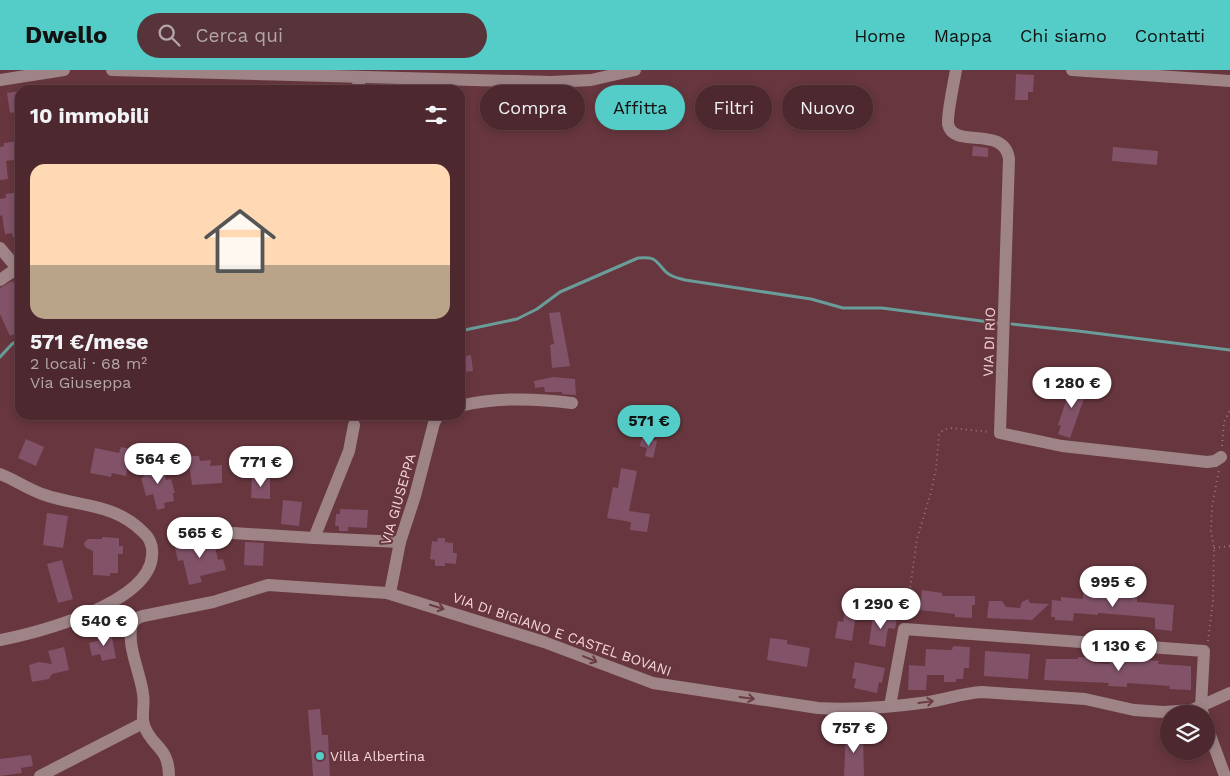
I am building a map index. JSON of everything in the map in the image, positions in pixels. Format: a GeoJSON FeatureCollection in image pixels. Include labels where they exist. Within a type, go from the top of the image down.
{"type":"FeatureCollection","features":[{"type":"Feature","properties":{"kind":"street"},"geometry":{"type":"LineString","coordinates":[[0,80],[64,70]]}},
{"type":"Feature","properties":{"kind":"street"},"geometry":{"type":"LineString","coordinates":[[112,70],[363,79],[566,82],[591,80],[635,70]]}},
{"type":"Feature","properties":{"kind":"street","name":"VIA DI RIO"},"geometry":{"type":"LineString","coordinates":[[956,70],[948,120],[950,129],[957,135],[998,141],[1005,147],[1010,159],[1000,434]]}},
{"type":"Feature","properties":{"kind":"street"},"geometry":{"type":"LineString","coordinates":[[1072,70],[1230,81]]}},
{"type":"Feature","properties":{"kind":"street"},"geometry":{"type":"LineString","coordinates":[[0,248],[15,264]]}},
{"type":"Feature","properties":{"kind":"street"},"geometry":{"type":"LineString","coordinates":[[0,280],[15,269]]}},
{"type":"Feature","properties":{"kind":"street"},"geometry":{"type":"LineString","coordinates":[[465,405],[524,399],[572,403]]}},
{"type":"Feature","properties":{"kind":"street","name":"VIA GIUSEPPA"},"geometry":{"type":"LineString","coordinates":[[390,593],[400,542],[436,420]]}},
{"type":"Feature","properties":{"kind":"street"},"geometry":{"type":"LineString","coordinates":[[314,538],[349,451],[354,425]]}},
{"type":"Feature","properties":{"kind":"street"},"geometry":{"type":"LineString","coordinates":[[1000,434],[1062,446],[1197,461],[1212,462],[1221,457]]}},
{"type":"Feature","properties":{"kind":"street"},"geometry":{"type":"LineString","coordinates":[[0,474],[37,493],[98,506],[122,517],[137,526],[147,536],[152,553],[150,567],[144,579],[133,589],[115,600],[71,621],[49,629],[0,640]]}},
{"type":"Feature","properties":{"kind":"street"},"geometry":{"type":"LineString","coordinates":[[233,533],[400,542]]}},
{"type":"Feature","properties":{"kind":"street","name":"VIA DI BIGIANO E CASTEL BOVANI"},"geometry":{"type":"LineString","coordinates":[[143,723],[143,692],[131,639],[132,625],[138,618],[213,602],[268,585],[390,593],[544,642],[614,670],[661,685],[818,708],[890,706],[928,702],[968,693],[982,692],[1085,699],[1146,711],[1160,711]]}},
{"type":"Feature","properties":{"kind":"street"},"geometry":{"type":"LineString","coordinates":[[890,706],[904,629],[1204,651],[1202,705]]}},
{"type":"Feature","properties":{"kind":"street","name":"VIA DI BIGIANO E CASTEL BOVANI"},"geometry":{"type":"LineString","coordinates":[[1210,705],[1230,693]]}},
{"type":"Feature","properties":{"kind":"street"},"geometry":{"type":"LineString","coordinates":[[40,776],[143,723],[146,730],[168,759],[169,776]]}},
{"type":"Feature","properties":{"kind":"street"},"geometry":{"type":"LineString","coordinates":[[1215,749],[1225,776]]}},
{"type":"Feature","properties":{"kind":"path"},"geometry":{"type":"LineString","coordinates":[[1204,651],[1210,634],[1213,601],[1214,548],[1211,531],[1212,506],[1221,457],[1224,422],[1230,410]]}},
{"type":"Feature","properties":{"kind":"path"},"geometry":{"type":"LineString","coordinates":[[904,629],[914,552],[936,469],[939,435],[943,430],[953,428],[1000,434]]}},
{"type":"Feature","properties":{"kind":"path"},"geometry":{"type":"LineString","coordinates":[[1214,548],[1230,546]]}},
{"type":"Feature","properties":{"kind":"building"},"geometry":{"type":"Polygon","coordinates":[[[1016,74],[1034,75],[1033,92],[1028,92],[1028,100],[1015,100],[1016,74]]]}},
{"type":"Feature","properties":{"kind":"building"},"geometry":{"type":"Polygon","coordinates":[[[15,92],[15,112],[10,113],[7,93],[15,92]]]}},
{"type":"Feature","properties":{"kind":"building"},"geometry":{"type":"Polygon","coordinates":[[[15,142],[15,160],[6,161],[8,179],[0,180],[0,147],[4,146],[4,143],[15,142]]]}},
{"type":"Feature","properties":{"kind":"building"},"geometry":{"type":"Polygon","coordinates":[[[973,146],[988,148],[988,157],[972,156],[973,146]]]}},
{"type":"Feature","properties":{"kind":"building"},"geometry":{"type":"Polygon","coordinates":[[[1113,147],[1158,151],[1157,165],[1112,161],[1113,147]]]}},
{"type":"Feature","properties":{"kind":"building"},"geometry":{"type":"Polygon","coordinates":[[[15,193],[15,237],[13,237],[12,233],[5,234],[2,215],[0,216],[0,199],[6,198],[6,194],[15,193]]]}},
{"type":"Feature","properties":{"kind":"building"},"geometry":{"type":"Polygon","coordinates":[[[12,281],[15,285],[15,334],[10,336],[0,314],[0,288],[12,281]]]}},
{"type":"Feature","properties":{"kind":"building"},"geometry":{"type":"Polygon","coordinates":[[[560,312],[570,366],[552,368],[550,345],[554,344],[549,313],[560,312]]]}},
{"type":"Feature","properties":{"kind":"building"},"geometry":{"type":"Polygon","coordinates":[[[471,355],[473,371],[465,372],[465,356],[471,355]]]}},
{"type":"Feature","properties":{"kind":"building"},"geometry":{"type":"Polygon","coordinates":[[[553,377],[575,379],[576,395],[562,394],[562,392],[545,392],[544,387],[535,388],[534,381],[553,377]]]}},
{"type":"Feature","properties":{"kind":"building"},"geometry":{"type":"Polygon","coordinates":[[[1073,380],[1083,383],[1081,389],[1087,390],[1070,438],[1058,434],[1061,426],[1058,425],[1073,380]]]}},
{"type":"Feature","properties":{"kind":"building"},"geometry":{"type":"Polygon","coordinates":[[[642,437],[657,441],[653,458],[645,456],[647,448],[640,446],[642,437]]]}},
{"type":"Feature","properties":{"kind":"building"},"geometry":{"type":"Polygon","coordinates":[[[26,439],[44,447],[36,466],[18,458],[26,439]]]}},
{"type":"Feature","properties":{"kind":"building"},"geometry":{"type":"Polygon","coordinates":[[[121,447],[131,449],[126,476],[112,473],[111,477],[90,473],[95,448],[119,453],[121,447]]]}},
{"type":"Feature","properties":{"kind":"building"},"geometry":{"type":"Polygon","coordinates":[[[188,456],[199,456],[200,461],[211,460],[210,466],[222,465],[222,483],[192,485],[188,456]]]}},
{"type":"Feature","properties":{"kind":"building"},"geometry":{"type":"Polygon","coordinates":[[[161,463],[166,480],[171,479],[175,493],[173,493],[174,501],[164,503],[165,508],[157,510],[153,494],[146,496],[141,478],[144,477],[141,468],[161,463]]]}},
{"type":"Feature","properties":{"kind":"building"},"geometry":{"type":"Polygon","coordinates":[[[621,468],[637,471],[629,511],[650,514],[647,532],[630,530],[631,522],[607,518],[613,487],[618,488],[621,468]]]}},
{"type":"Feature","properties":{"kind":"building"},"geometry":{"type":"Polygon","coordinates":[[[252,477],[270,477],[270,499],[251,498],[252,477]]]}},
{"type":"Feature","properties":{"kind":"building"},"geometry":{"type":"Polygon","coordinates":[[[283,500],[302,502],[299,526],[281,524],[283,500]]]}},
{"type":"Feature","properties":{"kind":"building"},"geometry":{"type":"Polygon","coordinates":[[[340,509],[368,510],[367,528],[348,527],[348,531],[339,531],[339,526],[335,526],[336,514],[340,514],[340,509]]]}},
{"type":"Feature","properties":{"kind":"building"},"geometry":{"type":"Polygon","coordinates":[[[47,513],[68,516],[63,548],[43,545],[47,513]]]}},
{"type":"Feature","properties":{"kind":"building"},"geometry":{"type":"Polygon","coordinates":[[[212,534],[218,560],[223,559],[226,570],[200,576],[202,582],[189,585],[183,560],[178,561],[175,548],[201,543],[200,537],[212,534]]]}},
{"type":"Feature","properties":{"kind":"building"},"geometry":{"type":"Polygon","coordinates":[[[102,537],[119,538],[119,546],[123,546],[123,554],[118,554],[118,573],[110,573],[110,576],[93,575],[93,551],[85,547],[84,543],[88,539],[102,539],[102,537]]]}},
{"type":"Feature","properties":{"kind":"building"},"geometry":{"type":"Polygon","coordinates":[[[438,538],[445,538],[445,542],[453,543],[453,553],[457,553],[456,564],[445,563],[445,566],[435,566],[435,560],[430,559],[432,541],[437,542],[438,538]]]}},
{"type":"Feature","properties":{"kind":"building"},"geometry":{"type":"Polygon","coordinates":[[[245,542],[264,543],[263,566],[244,565],[245,542]]]}},
{"type":"Feature","properties":{"kind":"building"},"geometry":{"type":"Polygon","coordinates":[[[62,560],[73,599],[58,603],[47,564],[62,560]]]}},
{"type":"Feature","properties":{"kind":"building"},"geometry":{"type":"Polygon","coordinates":[[[922,590],[942,593],[942,596],[975,596],[975,605],[972,605],[972,618],[955,617],[955,614],[919,610],[922,590]]]}},
{"type":"Feature","properties":{"kind":"building"},"geometry":{"type":"Polygon","coordinates":[[[1083,592],[1137,596],[1137,602],[1174,605],[1172,631],[1155,629],[1155,618],[1147,617],[1074,613],[1073,621],[1055,620],[1055,617],[1051,617],[1052,600],[1061,601],[1061,597],[1083,599],[1083,592]]]}},
{"type":"Feature","properties":{"kind":"building"},"geometry":{"type":"Polygon","coordinates":[[[1028,599],[1030,603],[1049,604],[1032,620],[987,618],[989,601],[1002,601],[1006,607],[1020,608],[1022,602],[1028,599]]]}},
{"type":"Feature","properties":{"kind":"building"},"geometry":{"type":"Polygon","coordinates":[[[845,611],[852,612],[851,620],[855,620],[852,641],[835,638],[838,621],[843,622],[845,611]]]}},
{"type":"Feature","properties":{"kind":"building"},"geometry":{"type":"Polygon","coordinates":[[[873,616],[886,619],[886,616],[897,618],[895,629],[888,628],[885,647],[869,644],[873,616]]]}},
{"type":"Feature","properties":{"kind":"building"},"geometry":{"type":"Polygon","coordinates":[[[111,633],[116,658],[102,661],[100,654],[92,656],[89,643],[98,641],[97,636],[111,633]]]}},
{"type":"Feature","properties":{"kind":"building"},"geometry":{"type":"Polygon","coordinates":[[[770,638],[787,640],[787,644],[810,648],[807,667],[767,660],[770,638]]]}},
{"type":"Feature","properties":{"kind":"building"},"geometry":{"type":"Polygon","coordinates":[[[953,646],[970,647],[969,668],[964,668],[963,679],[956,679],[956,682],[944,682],[944,675],[927,675],[926,690],[908,690],[909,665],[925,666],[926,649],[952,650],[953,646]]]}},
{"type":"Feature","properties":{"kind":"building"},"geometry":{"type":"Polygon","coordinates":[[[64,647],[69,670],[52,674],[49,679],[32,682],[29,665],[39,662],[52,664],[48,651],[64,647]]]}},
{"type":"Feature","properties":{"kind":"building"},"geometry":{"type":"Polygon","coordinates":[[[985,651],[1030,654],[1028,679],[984,676],[985,651]]]}},
{"type":"Feature","properties":{"kind":"building"},"geometry":{"type":"Polygon","coordinates":[[[1078,657],[1093,658],[1093,663],[1109,664],[1109,659],[1117,660],[1117,657],[1159,661],[1158,664],[1191,666],[1191,690],[1169,689],[1170,686],[1127,683],[1127,687],[1108,686],[1109,683],[1044,680],[1046,659],[1078,659],[1078,657]]]}},
{"type":"Feature","properties":{"kind":"building"},"geometry":{"type":"Polygon","coordinates":[[[855,662],[885,668],[882,683],[879,682],[877,693],[854,688],[856,679],[852,678],[855,662]]]}},
{"type":"Feature","properties":{"kind":"building","name":"Villa Albertina"},"geometry":{"type":"Polygon","coordinates":[[[320,709],[322,735],[328,735],[330,776],[313,776],[308,710],[320,709]]]}},
{"type":"Feature","properties":{"kind":"building"},"geometry":{"type":"Polygon","coordinates":[[[863,731],[864,776],[844,776],[846,732],[863,731]]]}},
{"type":"Feature","properties":{"kind":"building"},"geometry":{"type":"Polygon","coordinates":[[[31,755],[33,766],[21,768],[22,773],[0,776],[0,759],[31,755]]]}},
{"type":"Feature","properties":{"kind":"waterway"},"geometry":{"type":"LineString","coordinates":[[465,330],[517,319],[537,309],[560,292],[638,258],[652,259],[668,274],[685,280],[811,299],[843,308],[882,308],[997,323]]}},
{"type":"Feature","properties":{"kind":"waterway"},"geometry":{"type":"LineString","coordinates":[[1012,324],[1230,350]]}},
{"type":"Feature","properties":{"kind":"waterway"},"geometry":{"type":"LineString","coordinates":[[0,357],[15,342]]}},
{"type":"Feature","properties":{"kind":"place","name":"Villa Albertina"},"geometry":{"type":"Point","coordinates":[320,756]}}]}
